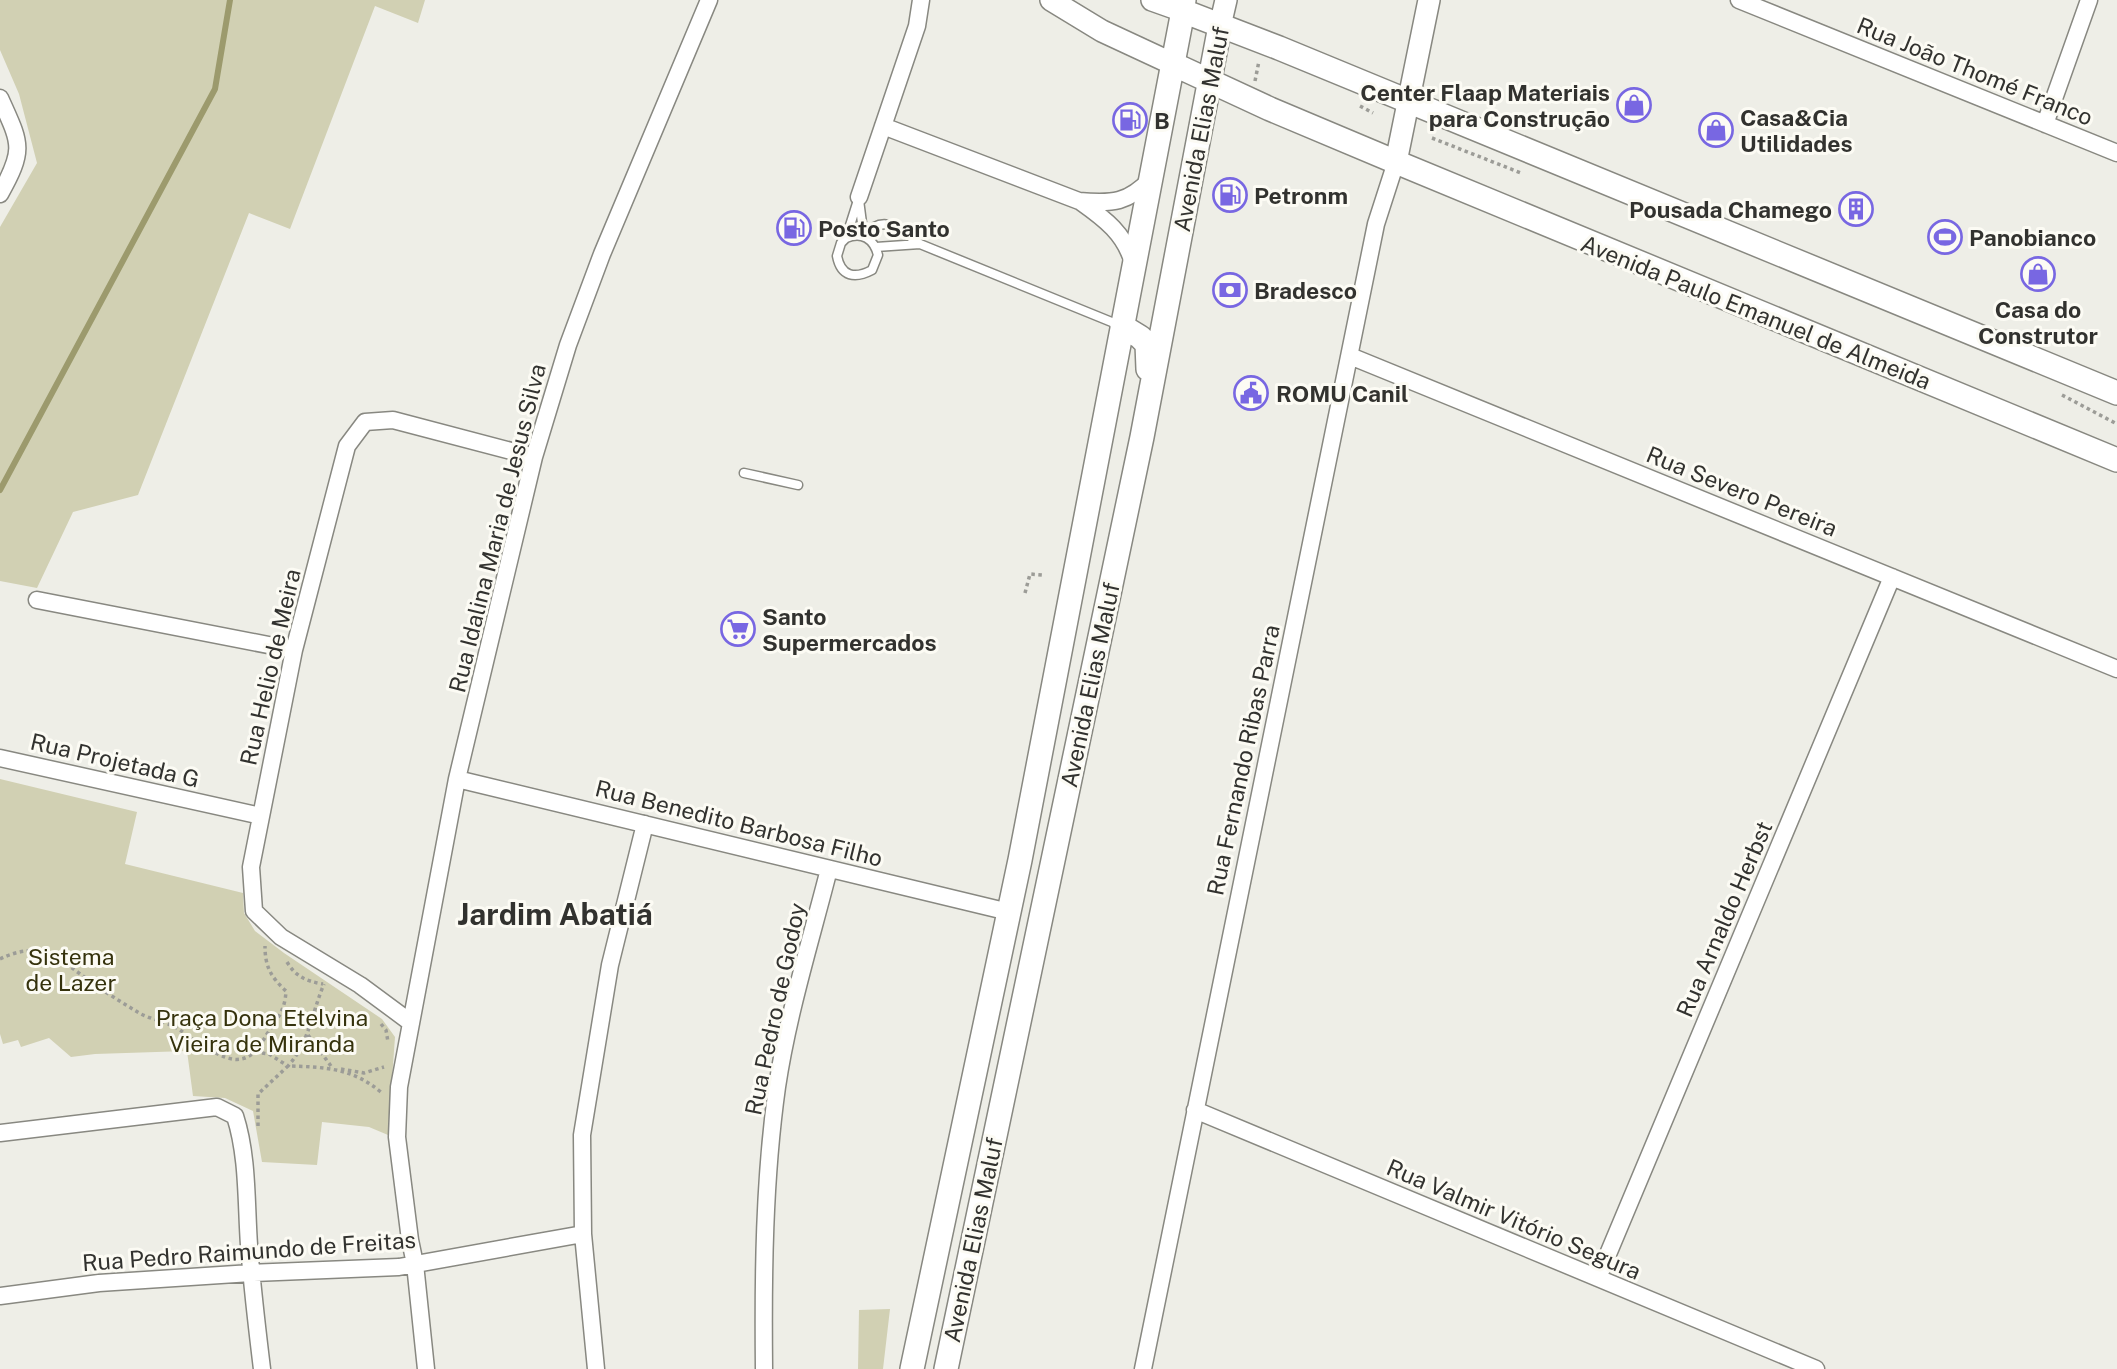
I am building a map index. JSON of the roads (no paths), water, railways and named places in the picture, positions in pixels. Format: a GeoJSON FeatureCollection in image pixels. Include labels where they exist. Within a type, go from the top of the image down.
{"type":"FeatureCollection","features":[{"type":"Feature","properties":{"kind":"main road","name":"Avenida Elias Maluf"},"geometry":{"type":"LineString","coordinates":[[912,1369],[1009,912],[1184,6]]}},
{"type":"Feature","properties":{"kind":"main road"},"geometry":{"type":"LineString","coordinates":[[1184,6],[1220,26],[2117,393]]}},
{"type":"Feature","properties":{"kind":"main road","name":"Avenida Elias Maluf"},"geometry":{"type":"LineString","coordinates":[[946,1369],[1142,437],[1220,26]]}},
{"type":"Feature","properties":{"kind":"main road","name":"Avenida Paulo Emanuel de Almeida"},"geometry":{"type":"LineString","coordinates":[[1173,64],[1396,162],[2117,460]]}},
{"type":"Feature","properties":{"kind":"main road"},"geometry":{"type":"LineString","coordinates":[[1122,326],[1140,337],[1148,347],[1142,437]]}},
{"type":"Feature","properties":{"kind":"street","name":"Rua Idalina Maria de Jesus Silva"},"geometry":{"type":"LineString","coordinates":[[426,1369],[391,1084],[410,1022],[457,779],[534,457],[568,345],[602,254],[709,0]]}},
{"type":"Feature","properties":{"kind":"street"},"geometry":{"type":"LineString","coordinates":[[859,197],[917,26],[921,0]]}},
{"type":"Feature","properties":{"kind":"street"},"geometry":{"type":"LineString","coordinates":[[917,26],[933,0]]}},
{"type":"Feature","properties":{"kind":"street"},"geometry":{"type":"LineString","coordinates":[[1051,0],[1102,31],[1173,64]]}},
{"type":"Feature","properties":{"kind":"street"},"geometry":{"type":"LineString","coordinates":[[1152,0],[1184,6]]}},
{"type":"Feature","properties":{"kind":"street","name":"Avenida Elias Maluf"},"geometry":{"type":"LineString","coordinates":[[1220,26],[1226,0]]}},
{"type":"Feature","properties":{"kind":"street"},"geometry":{"type":"LineString","coordinates":[[1396,162],[1429,0]]}},
{"type":"Feature","properties":{"kind":"street","name":"Rua João Thomé Franco"},"geometry":{"type":"LineString","coordinates":[[1739,0],[2117,153]]}},
{"type":"Feature","properties":{"kind":"street"},"geometry":{"type":"LineString","coordinates":[[2045,124],[2089,0]]}},
{"type":"Feature","properties":{"kind":"street"},"geometry":{"type":"LineString","coordinates":[[0,98],[19,146],[12,173],[0,194]]}},
{"type":"Feature","properties":{"kind":"street"},"geometry":{"type":"LineString","coordinates":[[883,126],[1079,201],[1104,219],[1123,238],[1129,248],[1134,268]]}},
{"type":"Feature","properties":{"kind":"street","name":"Rua Fernando Ribas Parra"},"geometry":{"type":"LineString","coordinates":[[1143,1369],[1376,224],[1396,162]]}},
{"type":"Feature","properties":{"kind":"street"},"geometry":{"type":"LineString","coordinates":[[1079,201],[1107,204],[1130,198],[1153,177]]}},
{"type":"Feature","properties":{"kind":"street","name":"Rua Severo Pereira"},"geometry":{"type":"LineString","coordinates":[[1350,356],[2117,669]]}},
{"type":"Feature","properties":{"kind":"street","name":"Rua Helio de Meira"},"geometry":{"type":"LineString","coordinates":[[410,1022],[360,985],[281,937],[254,911],[251,867],[294,650],[347,446],[365,422],[393,420],[534,457]]}},
{"type":"Feature","properties":{"kind":"street","name":"Rua Arnaldo Herbst"},"geometry":{"type":"LineString","coordinates":[[1598,1278],[1892,577]]}},
{"type":"Feature","properties":{"kind":"street"},"geometry":{"type":"LineString","coordinates":[[37,600],[294,650]]}},
{"type":"Feature","properties":{"kind":"street","name":"Rua Projetada G"},"geometry":{"type":"LineString","coordinates":[[0,758],[261,816]]}},
{"type":"Feature","properties":{"kind":"street","name":"Rua Benedito Barbosa Filho"},"geometry":{"type":"LineString","coordinates":[[457,779],[1009,912]]}},
{"type":"Feature","properties":{"kind":"street"},"geometry":{"type":"LineString","coordinates":[[596,1369],[583,1234],[583,1135],[610,965],[645,824]]}},
{"type":"Feature","properties":{"kind":"street","name":"Rua Pedro de Godoy"},"geometry":{"type":"LineString","coordinates":[[764,1369],[767,1175],[778,1084],[829,869]]}},
{"type":"Feature","properties":{"kind":"street"},"geometry":{"type":"LineString","coordinates":[[0,1133],[217,1107],[234,1116],[240,1132],[262,1369]]}},
{"type":"Feature","properties":{"kind":"street","name":"Rua Valmir Vitório Segura"},"geometry":{"type":"LineString","coordinates":[[1195,1110],[1816,1369]]}},
{"type":"Feature","properties":{"kind":"street","name":"Rua Pedro Raimundo de Freitas"},"geometry":{"type":"LineString","coordinates":[[0,1296],[99,1283],[399,1267],[583,1234]]}},
{"type":"Feature","properties":{"kind":"lane"},"geometry":{"type":"LineString","coordinates":[[859,197],[862,236]]}},
{"type":"Feature","properties":{"kind":"lane"},"geometry":{"type":"LineString","coordinates":[[859,197],[846,238],[838,249],[837,256],[844,271],[852,275],[862,276],[872,270],[878,255],[876,247],[862,236]]}},
{"type":"Feature","properties":{"kind":"lane"},"geometry":{"type":"LineString","coordinates":[[846,238],[862,236],[873,225],[884,223],[920,244],[1122,326]]}},
{"type":"Feature","properties":{"kind":"lane"},"geometry":{"type":"LineString","coordinates":[[876,247],[920,244]]}},
{"type":"Feature","properties":{"kind":"lane"},"geometry":{"type":"LineString","coordinates":[[744,473],[798,485]]}},
{"type":"Feature","properties":{"kind":"waterway"},"geometry":{"type":"LineString","coordinates":[[0,490],[215,89],[230,0]]}},
{"type":"Feature","properties":{"kind":"place","name":"Center Flaap Materiais para Construção"},"geometry":{"type":"Point","coordinates":[1634,105]}},
{"type":"Feature","properties":{"kind":"place","name":"B"},"geometry":{"type":"Point","coordinates":[1130,120]}},
{"type":"Feature","properties":{"kind":"place","name":"Casa&Cia Utilidades"},"geometry":{"type":"Point","coordinates":[1716,130]}},
{"type":"Feature","properties":{"kind":"place","name":"Petronm"},"geometry":{"type":"Point","coordinates":[1230,195]}},
{"type":"Feature","properties":{"kind":"place","name":"Pousada Chamego"},"geometry":{"type":"Point","coordinates":[1856,209]}},
{"type":"Feature","properties":{"kind":"place","name":"Posto Santo"},"geometry":{"type":"Point","coordinates":[794,228]}},
{"type":"Feature","properties":{"kind":"place","name":"Panobianco"},"geometry":{"type":"Point","coordinates":[1945,237]}},
{"type":"Feature","properties":{"kind":"place","name":"Casa do Construtor"},"geometry":{"type":"Point","coordinates":[2038,274]}},
{"type":"Feature","properties":{"kind":"place","name":"Bradesco"},"geometry":{"type":"Point","coordinates":[1230,290]}},
{"type":"Feature","properties":{"kind":"place","name":"ROMU Canil"},"geometry":{"type":"Point","coordinates":[1251,393]}},
{"type":"Feature","properties":{"kind":"place","name":"Santo Supermercados"},"geometry":{"type":"Point","coordinates":[738,629]}},
{"type":"Feature","properties":{"kind":"district","name":"Jardim Abatiá"},"geometry":{"type":"Point","coordinates":[555,914]}},
{"type":"Feature","properties":{"kind":"park label","name":"Sistema de Lazer"},"geometry":{"type":"Point","coordinates":[71,969]}},
{"type":"Feature","properties":{"kind":"park label","name":"Praça Dona Etelvina Vieira de Miranda"},"geometry":{"type":"Point","coordinates":[262,1030]}}]}
